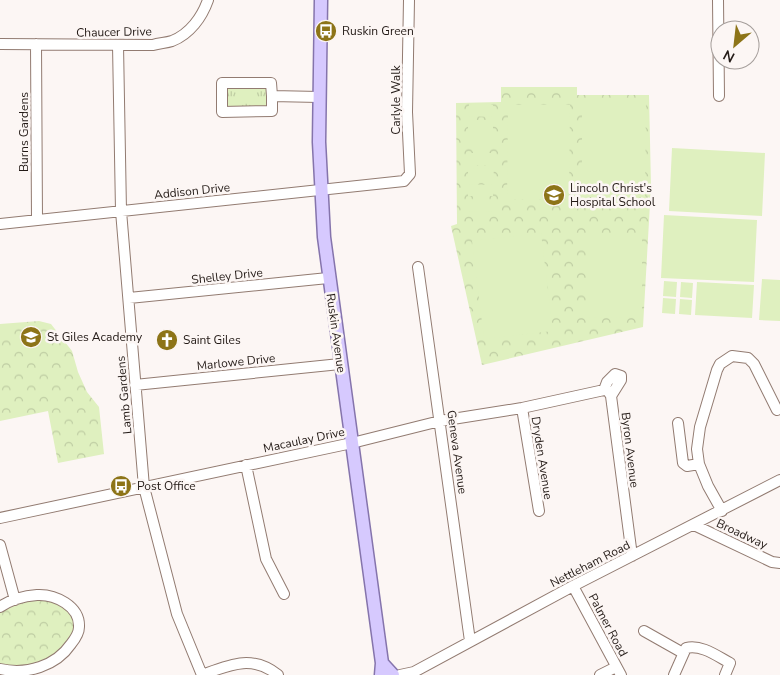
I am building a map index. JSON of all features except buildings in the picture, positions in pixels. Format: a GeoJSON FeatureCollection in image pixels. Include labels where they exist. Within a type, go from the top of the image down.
{"type":"FeatureCollection","features":[{"type":"Feature","properties":{"kind":"main road","name":"Ruskin Avenue"},"geometry":{"type":"LineString","coordinates":[[321,0],[319,97],[324,237],[328,278],[352,443],[381,669],[393,675]]}},
{"type":"Feature","properties":{"kind":"street","name":"Chaucer Drive"},"geometry":{"type":"LineString","coordinates":[[0,44],[153,45],[172,41],[188,31],[203,12],[208,0]]}},
{"type":"Feature","properties":{"kind":"street","name":"Carlyle Walk"},"geometry":{"type":"LineString","coordinates":[[387,182],[404,180],[410,174],[407,112],[409,0]]}},
{"type":"Feature","properties":{"kind":"street"},"geometry":{"type":"LineString","coordinates":[[718,0],[719,96]]}},
{"type":"Feature","properties":{"kind":"street","name":"Burns Gardens"},"geometry":{"type":"LineString","coordinates":[[36,44],[37,220]]}},
{"type":"Feature","properties":{"kind":"street","name":"Lamb Gardens"},"geometry":{"type":"LineString","coordinates":[[118,45],[122,211],[144,487],[178,614],[202,675]]}},
{"type":"Feature","properties":{"kind":"street"},"geometry":{"type":"LineString","coordinates":[[222,83],[271,83],[272,96],[272,111],[222,112],[222,83]]}},
{"type":"Feature","properties":{"kind":"street"},"geometry":{"type":"LineString","coordinates":[[272,96],[319,97]]}},
{"type":"Feature","properties":{"kind":"street","name":"Addison Drive"},"geometry":{"type":"LineString","coordinates":[[0,224],[387,182]]}},
{"type":"Feature","properties":{"kind":"street","name":"Geneva Avenue"},"geometry":{"type":"LineString","coordinates":[[418,267],[470,641]]}},
{"type":"Feature","properties":{"kind":"street","name":"Shelley Drive"},"geometry":{"type":"LineString","coordinates":[[129,298],[328,278]]}},
{"type":"Feature","properties":{"kind":"street"},"geometry":{"type":"LineString","coordinates":[[722,511],[708,486],[699,464],[697,449],[700,427],[717,370],[725,359],[732,356],[748,358],[754,364],[772,406]]}},
{"type":"Feature","properties":{"kind":"street","name":"Marlowe Drive"},"geometry":{"type":"LineString","coordinates":[[135,384],[340,364]]}},
{"type":"Feature","properties":{"kind":"street","name":"Macaulay Drive"},"geometry":{"type":"LineString","coordinates":[[0,518],[352,443],[440,421],[607,393]]}},
{"type":"Feature","properties":{"kind":"street","name":"Byron Avenue"},"geometry":{"type":"LineString","coordinates":[[607,393],[632,556]]}},
{"type":"Feature","properties":{"kind":"street","name":"Dryden Avenue"},"geometry":{"type":"LineString","coordinates":[[522,408],[538,511]]}},
{"type":"Feature","properties":{"kind":"street"},"geometry":{"type":"LineString","coordinates":[[678,423],[683,463],[687,466],[699,464]]}},
{"type":"Feature","properties":{"kind":"street"},"geometry":{"type":"LineString","coordinates":[[246,465],[266,559],[284,594]]}},
{"type":"Feature","properties":{"kind":"street","name":"Nettleham Road"},"geometry":{"type":"LineString","coordinates":[[400,675],[413,673],[573,586],[780,480]]}},
{"type":"Feature","properties":{"kind":"street","name":"Broadway"},"geometry":{"type":"LineString","coordinates":[[694,525],[772,562],[780,563]]}},
{"type":"Feature","properties":{"kind":"street"},"geometry":{"type":"LineString","coordinates":[[0,545],[15,600]]}},
{"type":"Feature","properties":{"kind":"street","name":"Palmer Road"},"geometry":{"type":"LineString","coordinates":[[573,586],[619,671]]}},
{"type":"Feature","properties":{"kind":"street"},"geometry":{"type":"LineString","coordinates":[[0,607],[15,600],[37,595],[54,598],[70,606],[77,615],[79,626],[77,636],[66,651],[42,672],[20,673],[0,669]]}},
{"type":"Feature","properties":{"kind":"street"},"geometry":{"type":"LineString","coordinates":[[644,631],[683,654]]}},
{"type":"Feature","properties":{"kind":"street"},"geometry":{"type":"LineString","coordinates":[[674,675],[686,648],[697,647],[730,663],[724,675]]}},
{"type":"Feature","properties":{"kind":"street"},"geometry":{"type":"LineString","coordinates":[[202,675],[235,663],[245,662],[265,667],[278,675]]}},
{"type":"Feature","properties":{"kind":"street"},"geometry":{"type":"LineString","coordinates":[[600,675],[619,671]]}},
{"type":"Feature","properties":{"kind":"green space"},"geometry":{"type":"Polygon","coordinates":[[[222,83],[271,83],[272,111],[222,112],[222,83]]]}},
{"type":"Feature","properties":{"kind":"green space","name":"Lincoln Christ's Hospital School"},"geometry":{"type":"Polygon","coordinates":[[[501,87],[577,87],[577,95],[649,95],[651,186],[643,327],[482,365],[451,226],[457,224],[456,103],[501,102],[501,87]]]}},
{"type":"Feature","properties":{"kind":"green space"},"geometry":{"type":"Polygon","coordinates":[[[582,98],[646,98],[645,197],[582,197],[582,98]]]}},
{"type":"Feature","properties":{"kind":"green space"},"geometry":{"type":"Polygon","coordinates":[[[469,104],[493,105],[493,117],[468,116],[469,104]]]}},
{"type":"Feature","properties":{"kind":"green space"},"geometry":{"type":"Polygon","coordinates":[[[508,105],[570,105],[569,199],[507,199],[508,105]]]}},
{"type":"Feature","properties":{"kind":"green space"},"geometry":{"type":"Polygon","coordinates":[[[468,120],[493,120],[493,132],[468,132],[468,120]]]}},
{"type":"Feature","properties":{"kind":"green space"},"geometry":{"type":"Polygon","coordinates":[[[468,135],[494,135],[494,147],[468,147],[468,135]]]}},
{"type":"Feature","properties":{"kind":"green space"},"geometry":{"type":"Polygon","coordinates":[[[672,148],[765,153],[762,216],[669,211],[672,148]]]}},
{"type":"Feature","properties":{"kind":"green space"},"geometry":{"type":"Polygon","coordinates":[[[468,153],[493,153],[493,165],[468,165],[468,153]]]}},
{"type":"Feature","properties":{"kind":"green space"},"geometry":{"type":"Polygon","coordinates":[[[468,168],[494,169],[493,181],[468,181],[468,168]]]}},
{"type":"Feature","properties":{"kind":"green space"},"geometry":{"type":"Polygon","coordinates":[[[468,184],[493,185],[493,196],[468,196],[468,184]]]}},
{"type":"Feature","properties":{"kind":"green space"},"geometry":{"type":"Polygon","coordinates":[[[468,200],[493,200],[493,212],[468,211],[468,200]]]}},
{"type":"Feature","properties":{"kind":"green space"},"geometry":{"type":"Polygon","coordinates":[[[664,215],[757,220],[754,282],[661,278],[664,215]]]}},
{"type":"Feature","properties":{"kind":"green space"},"geometry":{"type":"Polygon","coordinates":[[[541,233],[553,331],[484,339],[472,241],[541,233]]]}},
{"type":"Feature","properties":{"kind":"green space"},"geometry":{"type":"Polygon","coordinates":[[[586,235],[642,235],[642,317],[586,318],[586,235]]]}},
{"type":"Feature","properties":{"kind":"green space"},"geometry":{"type":"Polygon","coordinates":[[[762,279],[780,280],[780,321],[759,320],[762,279]]]}},
{"type":"Feature","properties":{"kind":"green space"},"geometry":{"type":"Polygon","coordinates":[[[664,281],[677,282],[676,297],[663,296],[664,281]]]}},
{"type":"Feature","properties":{"kind":"green space"},"geometry":{"type":"Polygon","coordinates":[[[681,282],[693,283],[692,298],[680,297],[681,282]]]}},
{"type":"Feature","properties":{"kind":"green space"},"geometry":{"type":"Polygon","coordinates":[[[697,282],[754,285],[752,318],[695,315],[697,282]]]}},
{"type":"Feature","properties":{"kind":"green space"},"geometry":{"type":"Polygon","coordinates":[[[663,298],[676,299],[675,314],[662,313],[663,298]]]}},
{"type":"Feature","properties":{"kind":"green space"},"geometry":{"type":"Polygon","coordinates":[[[680,299],[692,300],[691,315],[679,314],[680,299]]]}},
{"type":"Feature","properties":{"kind":"green space","name":"St Giles Academy"},"geometry":{"type":"Polygon","coordinates":[[[39,321],[51,324],[72,351],[78,372],[87,392],[99,407],[104,454],[58,463],[48,411],[0,421],[0,324],[39,321]]]}},
{"type":"Feature","properties":{"kind":"green space"},"geometry":{"type":"Polygon","coordinates":[[[37,600],[59,603],[67,607],[74,617],[73,632],[64,646],[57,652],[31,668],[20,669],[0,666],[0,612],[21,603],[37,600]]]}},
{"type":"Feature","properties":{"kind":"place","name":"Ruskin Green"},"geometry":{"type":"Point","coordinates":[326,31]}},
{"type":"Feature","properties":{"kind":"place","name":"Lincoln Christ's Hospital School"},"geometry":{"type":"Point","coordinates":[554,195]}},
{"type":"Feature","properties":{"kind":"place","name":"St Giles Academy"},"geometry":{"type":"Point","coordinates":[31,337]}},
{"type":"Feature","properties":{"kind":"place","name":"Saint Giles"},"geometry":{"type":"Point","coordinates":[167,340]}},
{"type":"Feature","properties":{"kind":"place","name":"Post Office"},"geometry":{"type":"Point","coordinates":[121,486]}}]}
